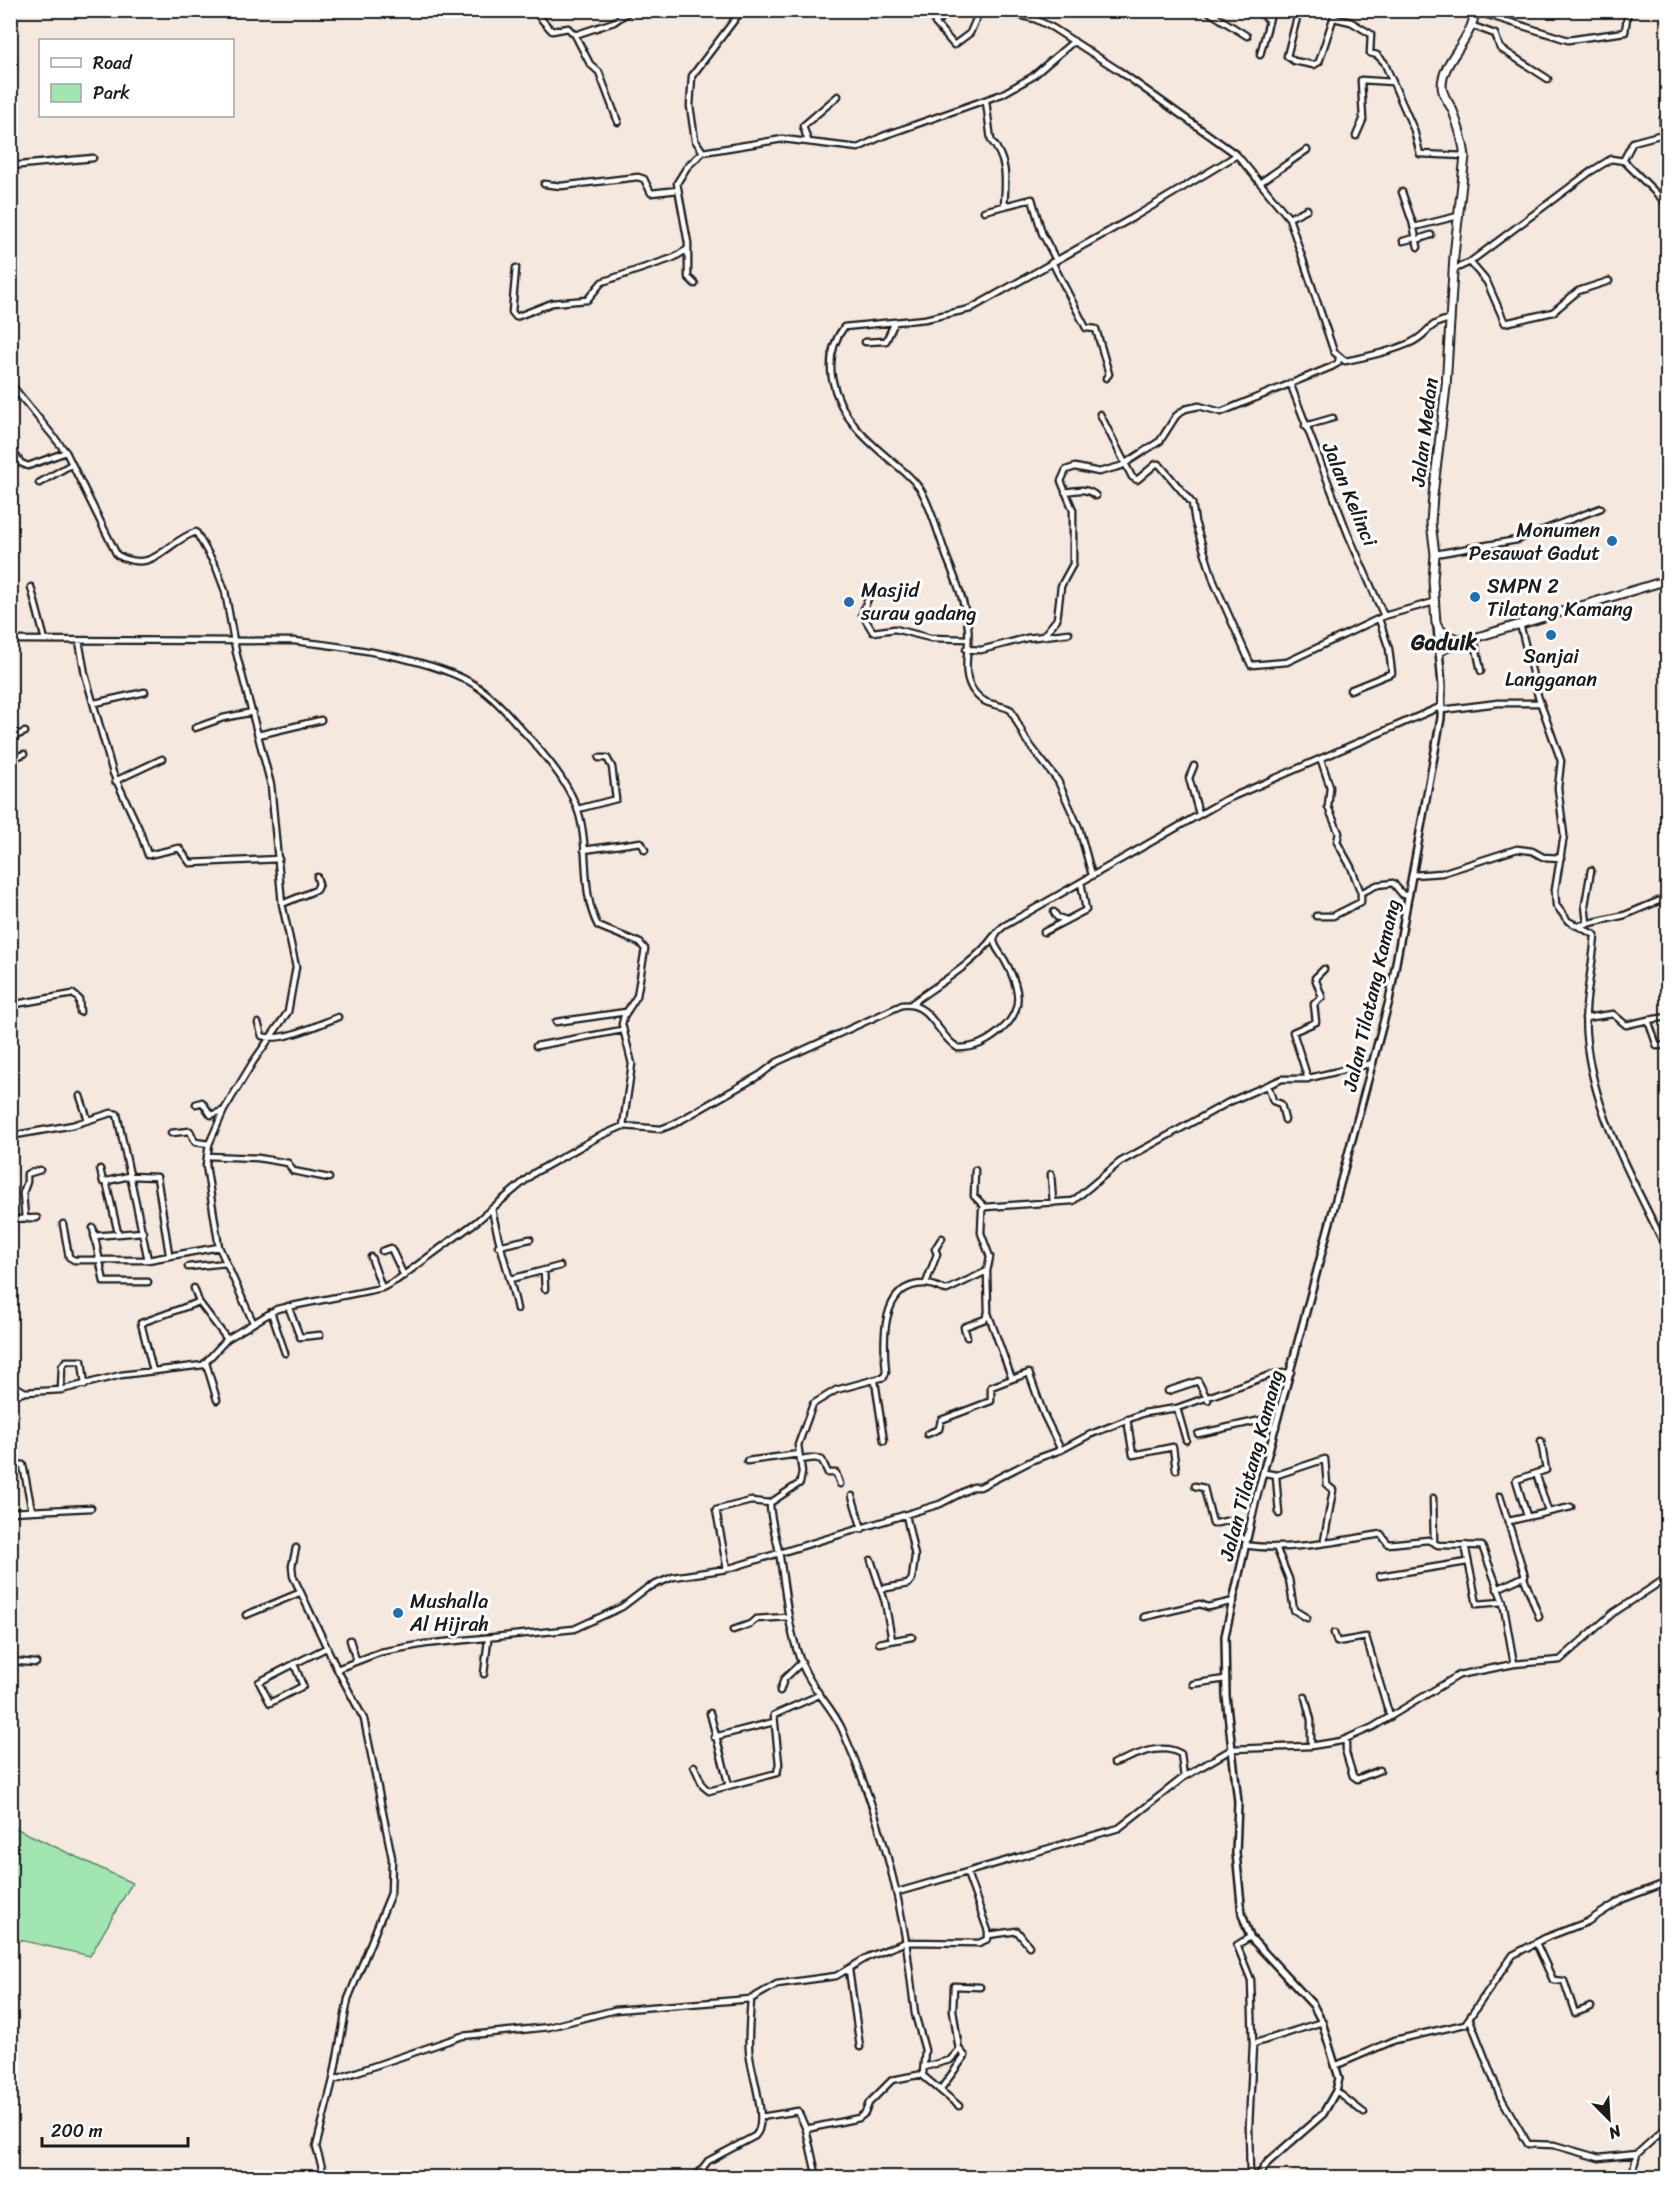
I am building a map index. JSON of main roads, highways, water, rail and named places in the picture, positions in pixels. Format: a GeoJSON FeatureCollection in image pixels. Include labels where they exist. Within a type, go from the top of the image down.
{"type":"FeatureCollection","features":[{"type":"Feature","properties":{"kind":"highway","name":"Jalan Medan"},"geometry":{"type":"LineString","coordinates":[[1463,640],[1449,637],[1437,626],[1434,602],[1435,554],[1431,523],[1446,387],[1453,270],[1465,156],[1452,108],[1444,97],[1442,85],[1449,66],[1473,26],[1475,11]]}},
{"type":"Feature","properties":{"kind":"highway"},"geometry":{"type":"LineString","coordinates":[[1440,652],[1463,640],[1668,580]]}},
{"type":"Feature","properties":{"kind":"place","name":"Monumen Pesawat Gadut"},"geometry":{"type":"Point","coordinates":[1612,541]}},
{"type":"Feature","properties":{"kind":"place","name":"SMPN 2 Tilatang Kamang"},"geometry":{"type":"Point","coordinates":[1475,597]}},
{"type":"Feature","properties":{"kind":"place","name":"Masjid surau gadang"},"geometry":{"type":"Point","coordinates":[849,602]}},
{"type":"Feature","properties":{"kind":"place","name":"Sanjai Langganan"},"geometry":{"type":"Point","coordinates":[1551,635]}},
{"type":"Feature","properties":{"kind":"place","name":"Mushalla Al Hijrah"},"geometry":{"type":"Point","coordinates":[398,1613]}},
{"type":"Feature","properties":{"kind":"district","name":"Gaduik"},"geometry":{"type":"Point","coordinates":[1444,642]}}]}
